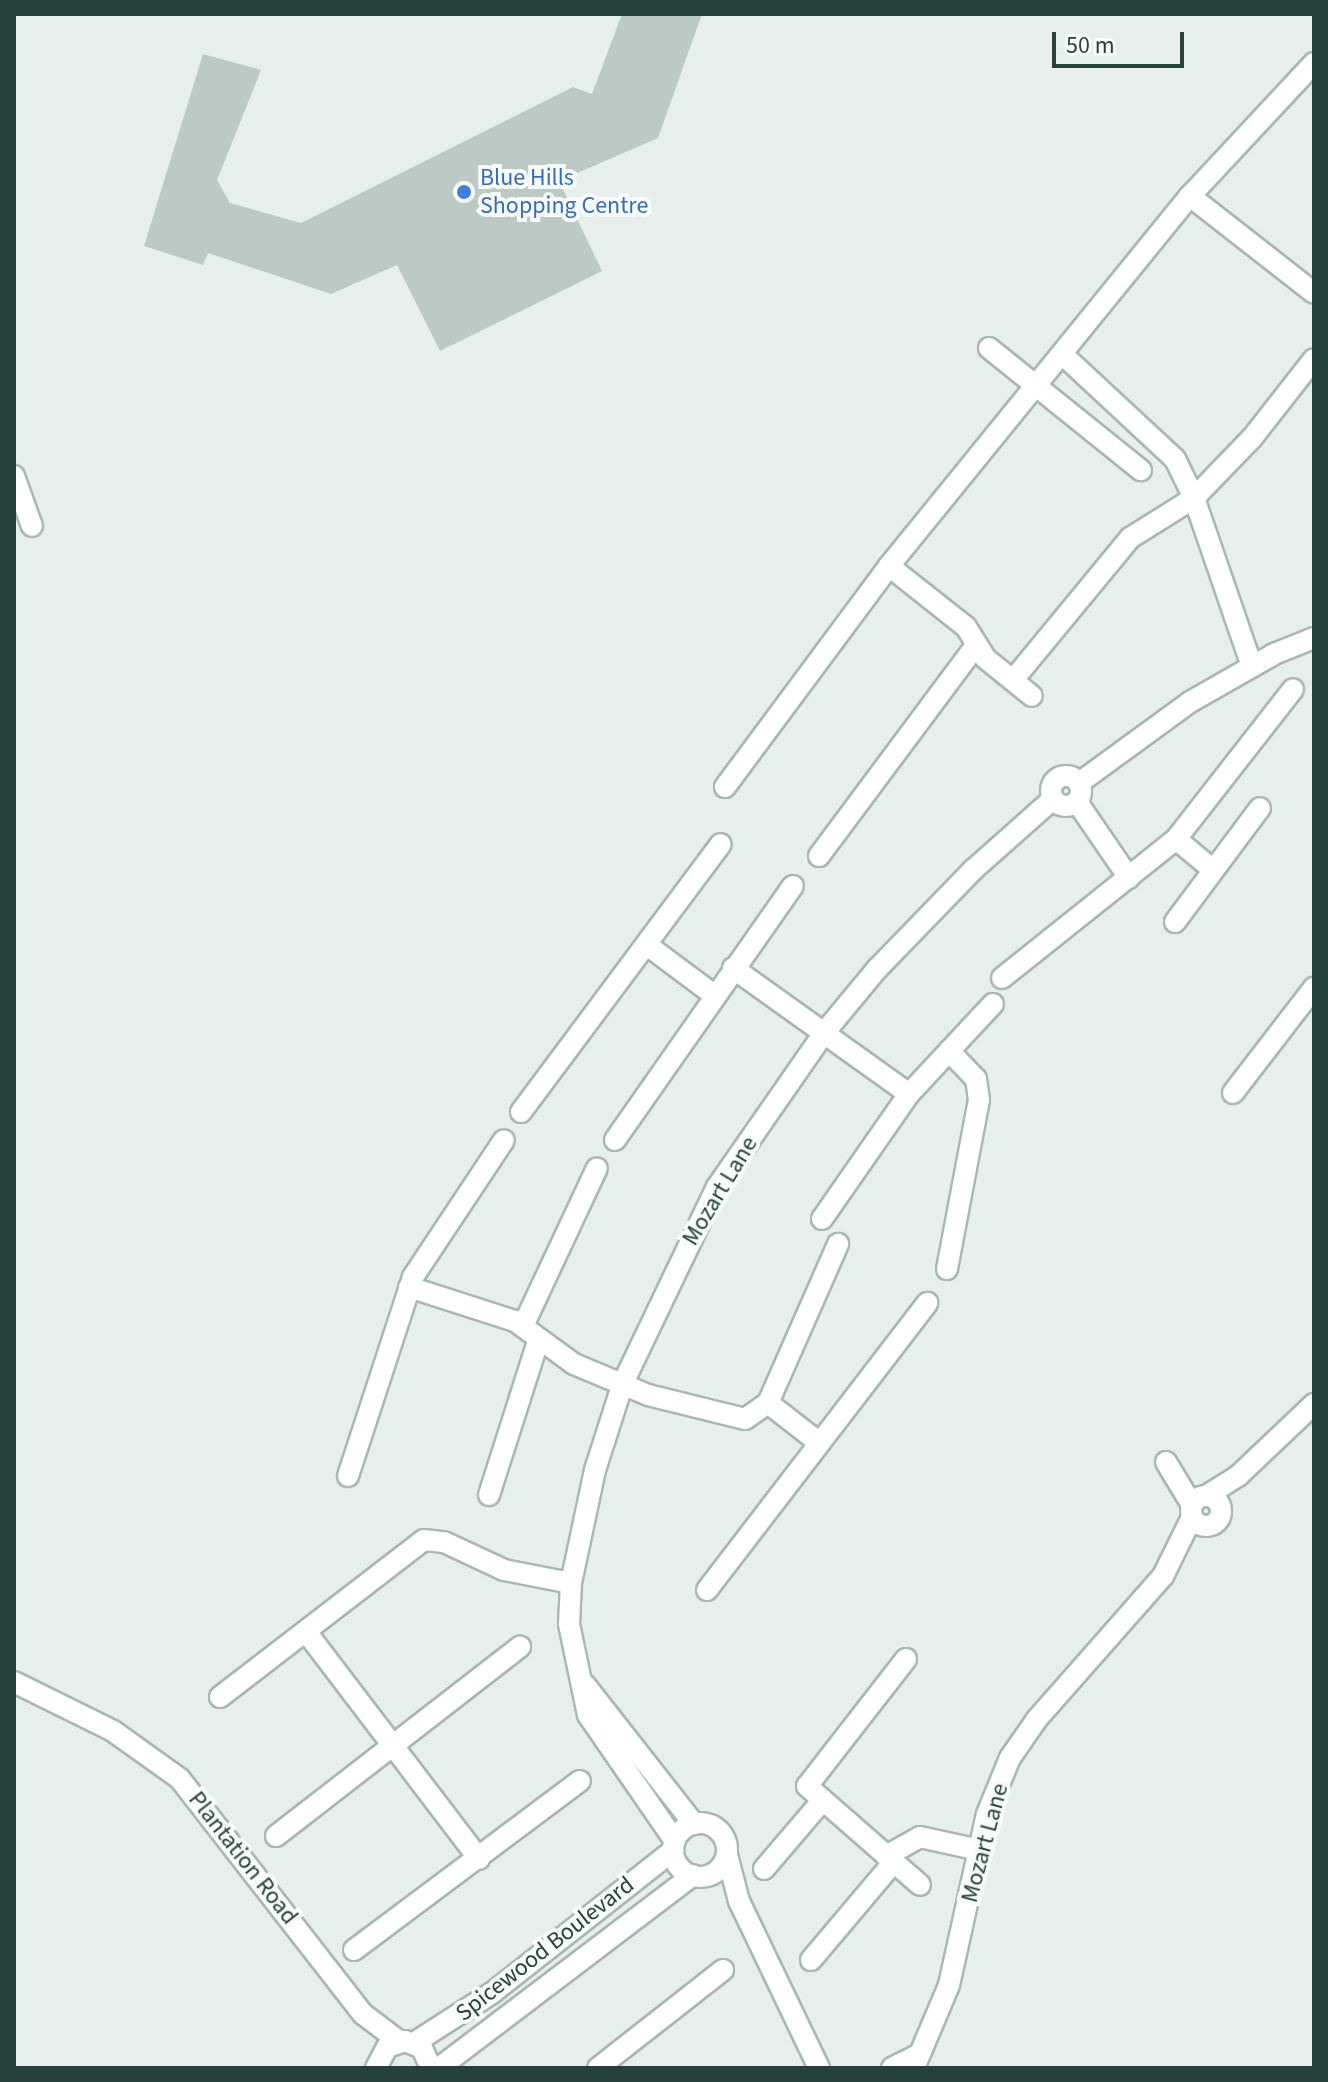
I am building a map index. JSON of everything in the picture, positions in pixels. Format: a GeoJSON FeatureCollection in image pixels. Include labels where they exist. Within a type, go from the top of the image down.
{"type":"FeatureCollection","features":[{"type":"Feature","properties":{"kind":"street"},"geometry":{"type":"LineString","coordinates":[[725,787],[889,566],[1039,387],[1062,354],[1190,196],[1314,63]]}},
{"type":"Feature","properties":{"kind":"street"},"geometry":{"type":"LineString","coordinates":[[1190,196],[1314,293]]}},
{"type":"Feature","properties":{"kind":"street"},"geometry":{"type":"LineString","coordinates":[[989,348],[1141,470]]}},
{"type":"Feature","properties":{"kind":"street"},"geometry":{"type":"LineString","coordinates":[[1062,354],[1165,447],[1194,498],[1252,666]]}},
{"type":"Feature","properties":{"kind":"street"},"geometry":{"type":"LineString","coordinates":[[1013,680],[1134,534],[1194,498],[1252,438],[1314,359]]}},
{"type":"Feature","properties":{"kind":"street"},"geometry":{"type":"LineString","coordinates":[[16,488],[32,526]]}},
{"type":"Feature","properties":{"kind":"street"},"geometry":{"type":"LineString","coordinates":[[889,566],[966,627],[985,658],[1032,696]]}},
{"type":"Feature","properties":{"kind":"street"},"geometry":{"type":"LineString","coordinates":[[1129,878],[1078,792],[1163,720],[1252,666],[1314,638]]}},
{"type":"Feature","properties":{"kind":"street"},"geometry":{"type":"LineString","coordinates":[[819,856],[977,644]]}},
{"type":"Feature","properties":{"kind":"street"},"geometry":{"type":"LineString","coordinates":[[1002,978],[1176,839],[1293,689]]}},
{"type":"Feature","properties":{"kind":"street","name":"Mozart Lane"},"geometry":{"type":"LineString","coordinates":[[674,1846],[598,1732],[580,1678],[569,1624],[571,1583],[599,1454],[623,1383],[717,1187],[824,1033],[963,880],[1053,799],[1063,805],[1078,792]]}},
{"type":"Feature","properties":{"kind":"street"},"geometry":{"type":"LineString","coordinates":[[1175,922],[1260,808]]}},
{"type":"Feature","properties":{"kind":"street"},"geometry":{"type":"LineString","coordinates":[[1176,839],[1212,869]]}},
{"type":"Feature","properties":{"kind":"street"},"geometry":{"type":"LineString","coordinates":[[521,1112],[721,844]]}},
{"type":"Feature","properties":{"kind":"street"},"geometry":{"type":"LineString","coordinates":[[615,1140],[793,886]]}},
{"type":"Feature","properties":{"kind":"street"},"geometry":{"type":"LineString","coordinates":[[647,945],[714,995]]}},
{"type":"Feature","properties":{"kind":"street"},"geometry":{"type":"LineString","coordinates":[[733,968],[909,1094]]}},
{"type":"Feature","properties":{"kind":"street"},"geometry":{"type":"LineString","coordinates":[[1233,1093],[1314,988]]}},
{"type":"Feature","properties":{"kind":"street"},"geometry":{"type":"LineString","coordinates":[[822,1219],[909,1094],[993,1004]]}},
{"type":"Feature","properties":{"kind":"street"},"geometry":{"type":"LineString","coordinates":[[947,1269],[979,1100],[976,1079],[949,1051]]}},
{"type":"Feature","properties":{"kind":"street"},"geometry":{"type":"LineString","coordinates":[[348,1476],[409,1287],[504,1140]]}},
{"type":"Feature","properties":{"kind":"street"},"geometry":{"type":"LineString","coordinates":[[523,1326],[597,1168]]}},
{"type":"Feature","properties":{"kind":"street"},"geometry":{"type":"LineString","coordinates":[[409,1287],[523,1326],[538,1341],[574,1364],[664,1401],[740,1419],[753,1417],[768,1403],[838,1244]]}},
{"type":"Feature","properties":{"kind":"street"},"geometry":{"type":"LineString","coordinates":[[707,1590],[817,1441],[927,1303]]}},
{"type":"Feature","properties":{"kind":"street"},"geometry":{"type":"LineString","coordinates":[[489,1495],[538,1341]]}},
{"type":"Feature","properties":{"kind":"street"},"geometry":{"type":"LineString","coordinates":[[768,1403],[817,1441]]}},
{"type":"Feature","properties":{"kind":"street"},"geometry":{"type":"LineString","coordinates":[[1172,1469],[1210,1517],[1238,1476],[1314,1404]]}},
{"type":"Feature","properties":{"kind":"street","name":"Mozart Lane"},"geometry":{"type":"LineString","coordinates":[[916,2061],[949,1985],[992,1800],[1016,1748],[1163,1576],[1180,1539],[1210,1517]]}},
{"type":"Feature","properties":{"kind":"street"},"geometry":{"type":"LineString","coordinates":[[220,1697],[429,1538],[504,1570],[571,1583]]}},
{"type":"Feature","properties":{"kind":"street"},"geometry":{"type":"LineString","coordinates":[[307,1633],[479,1859]]}},
{"type":"Feature","properties":{"kind":"street"},"geometry":{"type":"LineString","coordinates":[[276,1836],[520,1647]]}},
{"type":"Feature","properties":{"kind":"street"},"geometry":{"type":"LineString","coordinates":[[906,1659],[808,1778],[807,1786],[920,1885]]}},
{"type":"Feature","properties":{"kind":"street","name":"Mozart Lane"},"geometry":{"type":"LineString","coordinates":[[580,1678],[694,1824]]}},
{"type":"Feature","properties":{"kind":"street","name":"Plantation Road"},"geometry":{"type":"LineString","coordinates":[[14,1682],[113,1731],[180,1779],[363,2014],[407,2042]]}},
{"type":"Feature","properties":{"kind":"street"},"geometry":{"type":"LineString","coordinates":[[354,1950],[580,1781]]}},
{"type":"Feature","properties":{"kind":"street"},"geometry":{"type":"LineString","coordinates":[[764,1869],[822,1801]]}},
{"type":"Feature","properties":{"kind":"street"},"geometry":{"type":"LineString","coordinates":[[739,1901],[679,1866],[674,1846],[694,1824],[719,1830],[739,1901],[821,2065]]}},
{"type":"Feature","properties":{"kind":"street"},"geometry":{"type":"LineString","coordinates":[[811,1960],[890,1859],[920,1837],[979,1850]]}},
{"type":"Feature","properties":{"kind":"street","name":"Spicewood Boulevard"},"geometry":{"type":"LineString","coordinates":[[377,2064],[387,2047],[407,2042],[492,1993],[674,1846]]}},
{"type":"Feature","properties":{"kind":"street"},"geometry":{"type":"LineString","coordinates":[[697,1876],[718,1870],[727,1855]]}},
{"type":"Feature","properties":{"kind":"street","name":"Spicewood Boulevard"},"geometry":{"type":"LineString","coordinates":[[439,2068],[697,1876]]}},
{"type":"Feature","properties":{"kind":"street"},"geometry":{"type":"LineString","coordinates":[[598,2068],[723,1970]]}},
{"type":"Feature","properties":{"kind":"street","name":"Plantation Road"},"geometry":{"type":"LineString","coordinates":[[363,2014],[377,2064]]}},
{"type":"Feature","properties":{"kind":"street"},"geometry":{"type":"LineString","coordinates":[[407,2042],[428,2056],[431,2068]]}},
{"type":"Feature","properties":{"kind":"street"},"geometry":{"type":"LineString","coordinates":[[892,2068],[916,2061]]}},
{"type":"Feature","properties":{"kind":"building","name":"Blue Hills Shopping Centre"},"geometry":{"type":"Polygon","coordinates":[[[622,14],[702,14],[658,138],[559,181],[602,271],[440,351],[397,265],[331,294],[208,253],[203,265],[144,246],[203,54],[261,70],[217,180],[230,203],[301,223],[573,87],[592,94],[622,14]]]}},
{"type":"Feature","properties":{"kind":"place","name":"Blue Hills Shopping Centre"},"geometry":{"type":"Point","coordinates":[464,192]}}]}
